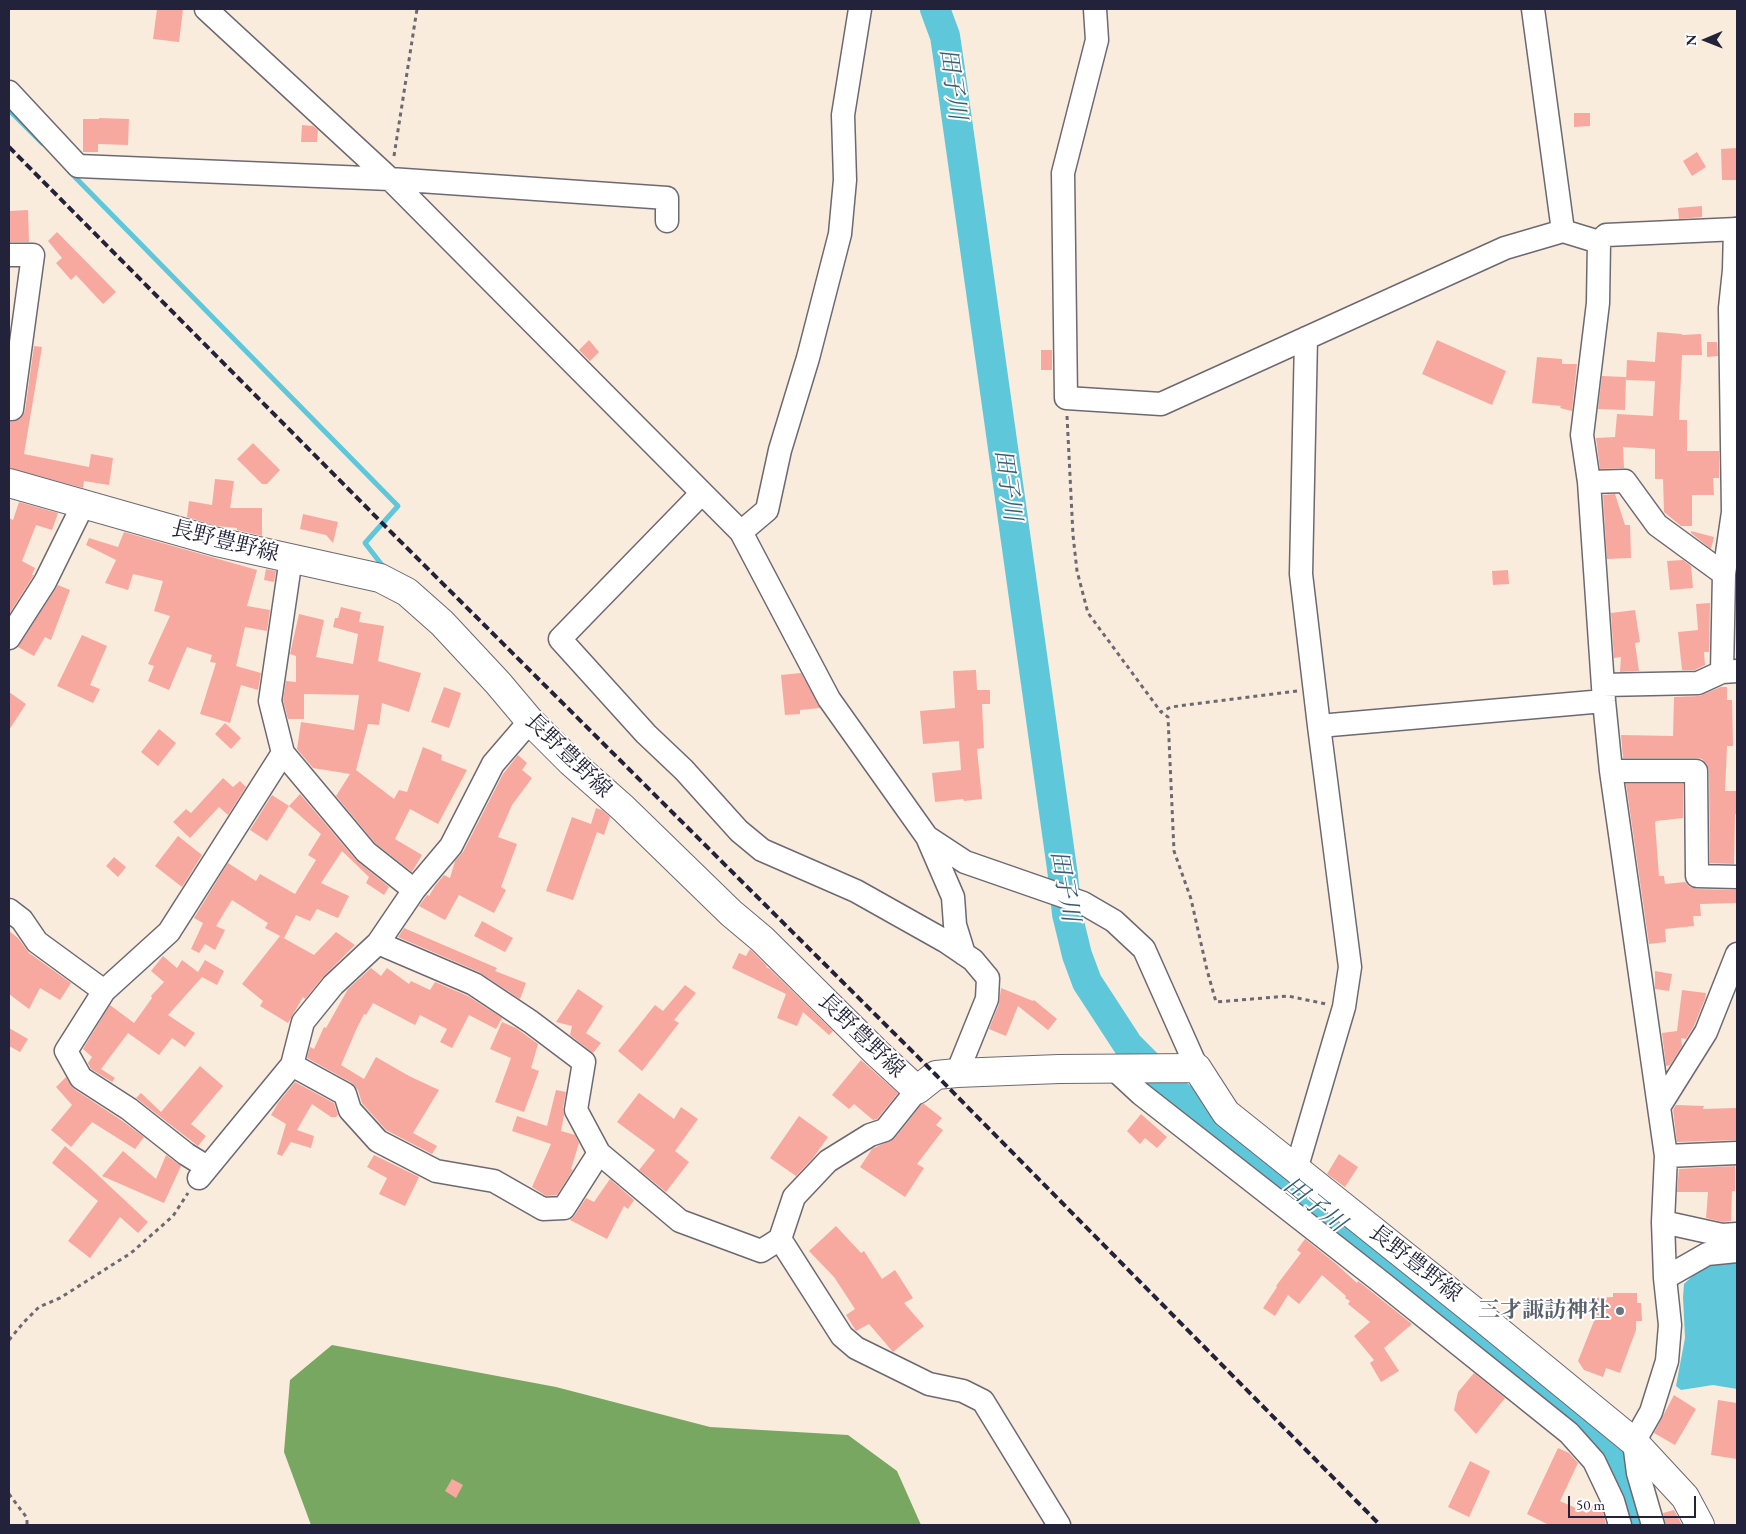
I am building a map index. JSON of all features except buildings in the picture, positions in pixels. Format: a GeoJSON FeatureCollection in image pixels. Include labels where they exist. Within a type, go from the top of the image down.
{"type":"FeatureCollection","features":[{"type":"Feature","properties":{"kind":"main road","name":"長野豊野線"},"geometry":{"type":"LineString","coordinates":[[9,483],[217,542],[380,578],[408,592],[442,623],[498,682],[530,721],[731,913],[762,939],[917,1090],[936,1075],[957,1073],[1058,1069],[1197,1068],[1226,1113],[1634,1442],[1685,1496],[1700,1525]]}},
{"type":"Feature","properties":{"kind":"street"},"geometry":{"type":"LineString","coordinates":[[206,9],[390,179],[741,532],[829,699],[927,837],[953,897],[955,925],[964,954]]}},
{"type":"Feature","properties":{"kind":"street"},"geometry":{"type":"LineString","coordinates":[[741,532],[767,510],[780,450],[808,358],[840,234],[845,180],[843,115],[860,9]]}},
{"type":"Feature","properties":{"kind":"street"},"geometry":{"type":"LineString","coordinates":[[1095,9],[1097,40],[1063,173],[1066,398],[1161,404],[1505,248],[1562,232],[1598,242]]}},
{"type":"Feature","properties":{"kind":"street"},"geometry":{"type":"LineString","coordinates":[[1533,9],[1562,232]]}},
{"type":"Feature","properties":{"kind":"street"},"geometry":{"type":"LineString","coordinates":[[9,92],[78,166],[390,179],[667,198],[666,221]]}},
{"type":"Feature","properties":{"kind":"street"},"geometry":{"type":"LineString","coordinates":[[1319,726],[1698,683],[1730,671],[1724,574],[1733,512],[1730,308],[1734,295],[1736,229],[1606,236],[1598,242]]}},
{"type":"Feature","properties":{"kind":"street"},"geometry":{"type":"LineString","coordinates":[[1598,242],[1598,303],[1582,435],[1589,482],[1603,693],[1611,771],[1666,1156],[1663,1222],[1665,1278],[1670,1325],[1667,1361],[1651,1412],[1634,1442],[1638,1474],[1653,1525]]}},
{"type":"Feature","properties":{"kind":"street"},"geometry":{"type":"LineString","coordinates":[[9,255],[34,255],[12,409],[9,408]]}},
{"type":"Feature","properties":{"kind":"street"},"geometry":{"type":"LineString","coordinates":[[1296,1170],[1344,1007],[1350,967],[1301,574],[1306,338]]}},
{"type":"Feature","properties":{"kind":"street"},"geometry":{"type":"LineString","coordinates":[[1589,482],[1625,481],[1657,525],[1724,574]]}},
{"type":"Feature","properties":{"kind":"street"},"geometry":{"type":"LineString","coordinates":[[702,494],[560,639],[646,734],[684,770],[739,831],[762,850],[856,891],[945,940],[973,960],[988,978],[987,999],[957,1073]]}},
{"type":"Feature","properties":{"kind":"street"},"geometry":{"type":"LineString","coordinates":[[9,638],[44,582],[83,505]]}},
{"type":"Feature","properties":{"kind":"street"},"geometry":{"type":"LineString","coordinates":[[291,558],[270,701],[284,753],[366,852],[414,890]]}},
{"type":"Feature","properties":{"kind":"street"},"geometry":{"type":"LineString","coordinates":[[284,753],[169,932],[104,991],[66,1051],[80,1078],[129,1109],[186,1154],[203,1173],[292,1065],[303,1022],[333,985],[378,943],[414,890],[451,846],[493,764],[530,721]]}},
{"type":"Feature","properties":{"kind":"street"},"geometry":{"type":"LineString","coordinates":[[1611,771],[1696,772],[1697,876],[1737,877]]}},
{"type":"Feature","properties":{"kind":"street"},"geometry":{"type":"LineString","coordinates":[[927,837],[965,862],[1083,902],[1114,921],[1144,949],[1197,1068]]}},
{"type":"Feature","properties":{"kind":"street"},"geometry":{"type":"LineString","coordinates":[[9,910],[22,920],[37,942],[104,991]]}},
{"type":"Feature","properties":{"kind":"street"},"geometry":{"type":"LineString","coordinates":[[378,943],[474,984],[584,1062],[576,1110],[599,1153],[680,1220],[762,1251],[780,1238],[794,1197],[828,1161],[870,1135],[884,1130],[917,1090]]}},
{"type":"Feature","properties":{"kind":"street"},"geometry":{"type":"LineString","coordinates":[[1659,1106],[1706,1032],[1735,966]]}},
{"type":"Feature","properties":{"kind":"street"},"geometry":{"type":"LineString","coordinates":[[292,1065],[345,1094],[350,1110],[378,1141],[436,1172],[494,1181],[543,1209],[564,1208],[599,1153]]}},
{"type":"Feature","properties":{"kind":"street"},"geometry":{"type":"LineString","coordinates":[[1120,1069],[1148,1100],[1465,1346],[1570,1433],[1594,1461],[1607,1486],[1620,1525]]}},
{"type":"Feature","properties":{"kind":"street"},"geometry":{"type":"LineString","coordinates":[[1666,1156],[1737,1153]]}},
{"type":"Feature","properties":{"kind":"street"},"geometry":{"type":"LineString","coordinates":[[1663,1222],[1722,1235],[1737,1234]]}},
{"type":"Feature","properties":{"kind":"street"},"geometry":{"type":"LineString","coordinates":[[780,1238],[842,1336],[856,1348],[929,1384],[963,1391],[983,1401],[1059,1525]]}},
{"type":"Feature","properties":{"kind":"street"},"geometry":{"type":"LineString","coordinates":[[1665,1278],[1707,1254],[1737,1251]]}},
{"type":"Feature","properties":{"kind":"street"},"geometry":{"type":"LineString","coordinates":[[1465,1346],[1484,1322]]}},
{"type":"Feature","properties":{"kind":"street"},"geometry":{"type":"LineString","coordinates":[[1607,1486],[1638,1474]]}},
{"type":"Feature","properties":{"kind":"path"},"geometry":{"type":"LineString","coordinates":[[390,179],[416,9]]}},
{"type":"Feature","properties":{"kind":"path"},"geometry":{"type":"LineString","coordinates":[[1066,398],[1073,535],[1078,571],[1088,612],[1161,712],[1168,717],[1174,851],[1191,899],[1216,1002],[1288,996],[1344,1007]]}},
{"type":"Feature","properties":{"kind":"path"},"geometry":{"type":"LineString","coordinates":[[1161,712],[1171,707],[1315,689]]}},
{"type":"Feature","properties":{"kind":"path"},"geometry":{"type":"LineString","coordinates":[[9,1340],[39,1307],[60,1298],[131,1253],[173,1216],[203,1173]]}},
{"type":"Feature","properties":{"kind":"path"},"geometry":{"type":"LineString","coordinates":[[9,1494],[27,1518],[27,1525]]}},
{"type":"Feature","properties":{"kind":"green space"},"geometry":{"type":"Polygon","coordinates":[[[332,1345],[556,1387],[710,1427],[848,1435],[897,1471],[921,1525],[311,1525],[284,1452],[290,1380],[332,1345]]]}},
{"type":"Feature","properties":{"kind":"water"},"geometry":{"type":"Polygon","coordinates":[[[1737,1255],[1737,1389],[1713,1385],[1681,1390],[1676,1386],[1685,1338],[1684,1284],[1701,1268],[1737,1255]]]}},
{"type":"Feature","properties":{"kind":"waterway","name":"田子川"},"geometry":{"type":"LineString","coordinates":[[935,9],[945,36],[949,63],[1067,914],[1077,955],[1087,982],[1128,1045],[1177,1094],[1473,1336],[1552,1389],[1598,1426],[1634,1508],[1639,1525]]}},
{"type":"Feature","properties":{"kind":"waterway"},"geometry":{"type":"LineString","coordinates":[[9,110],[42,143]]}},
{"type":"Feature","properties":{"kind":"waterway"},"geometry":{"type":"LineString","coordinates":[[69,171],[398,506],[365,543],[385,569]]}},
{"type":"Feature","properties":{"kind":"railway"},"geometry":{"type":"LineString","coordinates":[[9,147],[393,534],[936,1075],[1380,1525]]}},
{"type":"Feature","properties":{"kind":"place","name":"三才諏訪神社"},"geometry":{"type":"Point","coordinates":[1620,1311]}}]}
